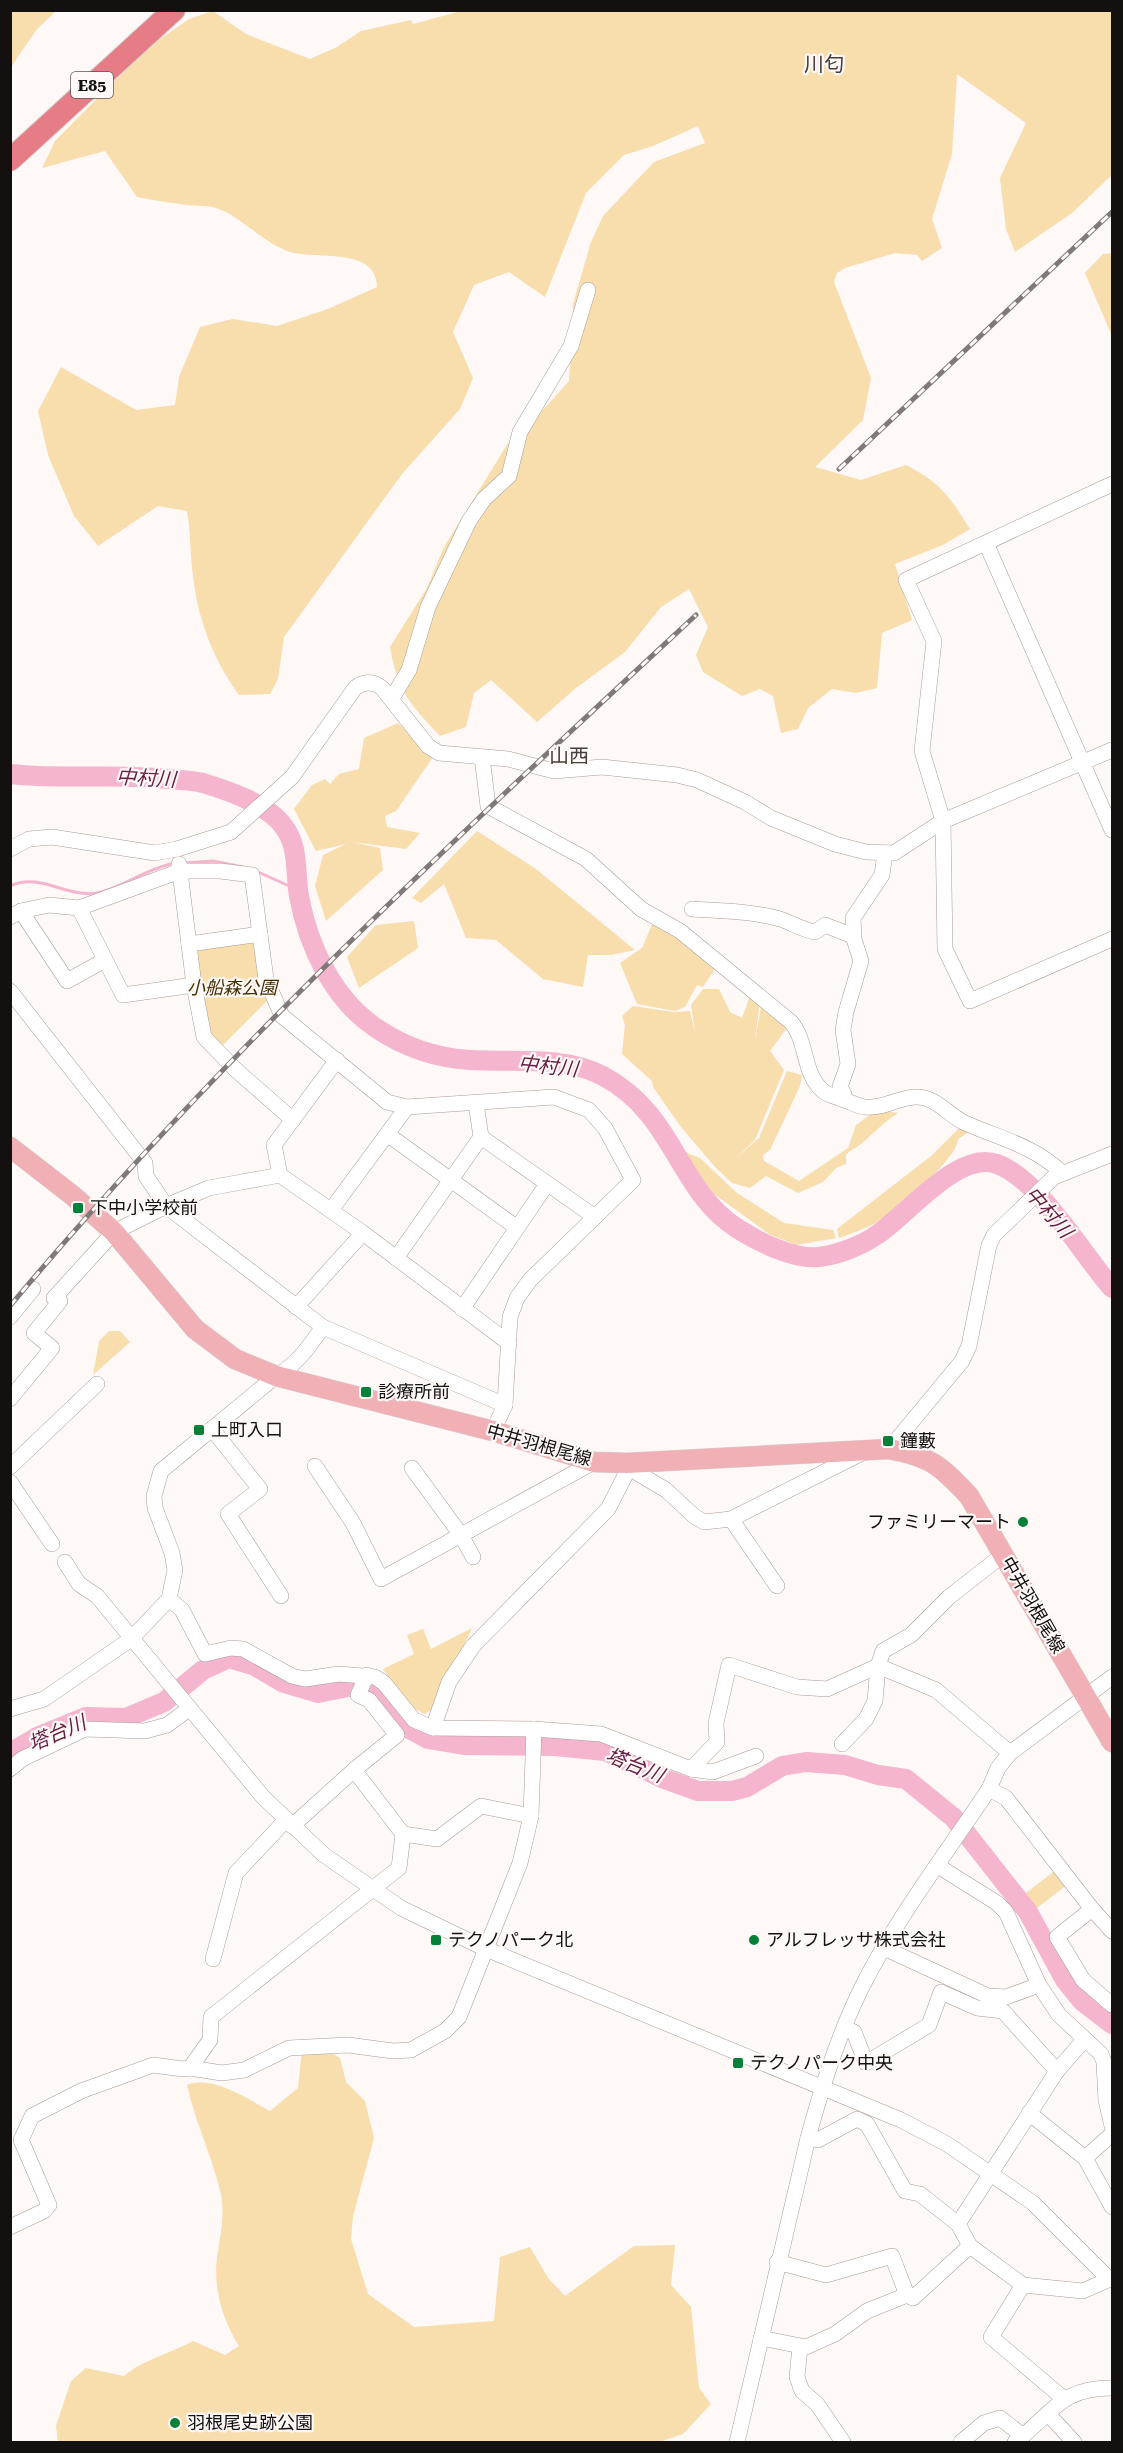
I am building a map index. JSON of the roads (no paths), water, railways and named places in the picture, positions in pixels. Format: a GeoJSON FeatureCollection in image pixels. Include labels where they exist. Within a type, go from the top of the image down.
{"type":"FeatureCollection","features":[{"type":"Feature","properties":{"kind":"highway","name":"E85"},"geometry":{"type":"LineString","coordinates":[[10,141],[152,10]]}},
{"type":"Feature","properties":{"kind":"highway","name":"E85"},"geometry":{"type":"LineString","coordinates":[[10,160],[174,10]]}},
{"type":"Feature","properties":{"kind":"main road","name":"中井羽根尾線"},"geometry":{"type":"LineString","coordinates":[[10,1147],[72,1195],[114,1233],[195,1329],[235,1359],[276,1376],[493,1431],[594,1462],[628,1466],[889,1449],[920,1455],[944,1468],[969,1496],[1113,1743]]}},
{"type":"Feature","properties":{"kind":"street"},"geometry":{"type":"LineString","coordinates":[[392,698],[409,670],[428,607],[469,521],[484,499],[508,477],[520,432],[572,346],[588,290]]}},
{"type":"Feature","properties":{"kind":"street"},"geometry":{"type":"LineString","coordinates":[[1113,484],[906,580],[934,641],[922,751],[944,821],[945,950],[970,1001],[1113,939]]}},
{"type":"Feature","properties":{"kind":"street"},"geometry":{"type":"LineString","coordinates":[[986,543],[1113,830]]}},
{"type":"Feature","properties":{"kind":"street"},"geometry":{"type":"LineString","coordinates":[[105,960],[67,981],[16,914],[49,905],[79,908],[237,828],[292,777],[359,685],[377,684],[392,698],[434,750],[508,759],[554,771],[602,767],[677,775],[697,780],[746,802],[771,818],[835,844],[866,852],[894,853],[944,821],[1113,750]]}},
{"type":"Feature","properties":{"kind":"street"},"geometry":{"type":"LineString","coordinates":[[482,757],[488,806],[586,859],[641,909],[680,931],[791,1022],[801,1034],[809,1070],[815,1082],[825,1093],[866,1107],[884,1105],[907,1096],[924,1098],[938,1103],[961,1121],[1025,1145],[1057,1175]]}},
{"type":"Feature","properties":{"kind":"street"},"geometry":{"type":"LineString","coordinates":[[10,849],[29,838],[52,837],[123,850],[156,853],[220,871],[252,875],[266,979],[282,1016],[387,1102],[406,1107],[554,1097],[588,1110],[605,1128],[633,1180],[530,1280],[517,1298],[510,1317],[505,1405],[493,1431]]}},
{"type":"Feature","properties":{"kind":"street"},"geometry":{"type":"LineString","coordinates":[[841,1099],[844,1094],[840,1086],[848,1064],[843,1030],[861,960],[853,936],[853,918],[882,875],[885,853]]}},
{"type":"Feature","properties":{"kind":"street"},"geometry":{"type":"LineString","coordinates":[[178,859],[200,1026],[210,1045],[293,1120]]}},
{"type":"Feature","properties":{"kind":"street"},"geometry":{"type":"LineString","coordinates":[[79,908],[123,995],[194,985]]}},
{"type":"Feature","properties":{"kind":"street"},"geometry":{"type":"LineString","coordinates":[[692,909],[741,912],[779,919],[815,932],[825,925],[853,936]]}},
{"type":"Feature","properties":{"kind":"street"},"geometry":{"type":"LineString","coordinates":[[189,944],[260,934]]}},
{"type":"Feature","properties":{"kind":"street"},"geometry":{"type":"LineString","coordinates":[[13,997],[145,1163],[146,1176],[166,1206],[323,1327],[505,1405]]}},
{"type":"Feature","properties":{"kind":"street"},"geometry":{"type":"LineString","coordinates":[[337,1060],[274,1145],[280,1175],[363,1233],[509,1344]]}},
{"type":"Feature","properties":{"kind":"street"},"geometry":{"type":"LineString","coordinates":[[396,1258],[481,1137],[476,1102]]}},
{"type":"Feature","properties":{"kind":"street"},"geometry":{"type":"LineString","coordinates":[[331,1210],[406,1107]]}},
{"type":"Feature","properties":{"kind":"street"},"geometry":{"type":"LineString","coordinates":[[387,1134],[516,1227]]}},
{"type":"Feature","properties":{"kind":"street"},"geometry":{"type":"LineString","coordinates":[[481,1137],[595,1217]]}},
{"type":"Feature","properties":{"kind":"street"},"geometry":{"type":"LineString","coordinates":[[889,1449],[962,1361],[974,1324],[989,1245],[1000,1227],[1057,1175],[1113,1154]]}},
{"type":"Feature","properties":{"kind":"street"},"geometry":{"type":"LineString","coordinates":[[10,1399],[52,1348],[34,1333],[57,1299],[114,1233],[166,1206],[209,1188],[280,1175]]}},
{"type":"Feature","properties":{"kind":"street"},"geometry":{"type":"LineString","coordinates":[[462,1310],[547,1184]]}},
{"type":"Feature","properties":{"kind":"street"},"geometry":{"type":"LineString","coordinates":[[296,1307],[363,1233]]}},
{"type":"Feature","properties":{"kind":"street"},"geometry":{"type":"LineString","coordinates":[[10,1317],[33,1289]]}},
{"type":"Feature","properties":{"kind":"street"},"geometry":{"type":"LineString","coordinates":[[10,1709],[44,1699],[131,1639],[169,1599],[175,1570],[172,1553],[155,1508],[157,1482],[167,1463],[276,1376],[289,1369],[303,1355],[323,1327]]}},
{"type":"Feature","properties":{"kind":"street"},"geometry":{"type":"LineString","coordinates":[[10,1467],[97,1384]]}},
{"type":"Feature","properties":{"kind":"street"},"geometry":{"type":"LineString","coordinates":[[212,1429],[260,1489],[228,1515],[281,1596]]}},
{"type":"Feature","properties":{"kind":"street"},"geometry":{"type":"LineString","coordinates":[[433,1728],[449,1682],[473,1646],[608,1509],[628,1466],[666,1490],[694,1516],[704,1522],[731,1519],[868,1451]]}},
{"type":"Feature","properties":{"kind":"street"},"geometry":{"type":"LineString","coordinates":[[315,1466],[353,1524],[381,1579],[594,1462]]}},
{"type":"Feature","properties":{"kind":"street"},"geometry":{"type":"LineString","coordinates":[[412,1468],[461,1535],[473,1557]]}},
{"type":"Feature","properties":{"kind":"street"},"geometry":{"type":"LineString","coordinates":[[10,1482],[52,1544]]}},
{"type":"Feature","properties":{"kind":"street"},"geometry":{"type":"LineString","coordinates":[[731,1519],[777,1586]]}},
{"type":"Feature","properties":{"kind":"street"},"geometry":{"type":"LineString","coordinates":[[842,1744],[866,1719],[875,1701],[878,1666],[883,1651],[911,1635],[949,1596],[1004,1554]]}},
{"type":"Feature","properties":{"kind":"street"},"geometry":{"type":"LineString","coordinates":[[65,1562],[79,1584],[96,1596],[237,1769],[289,1823],[324,1855],[372,1889],[400,1908],[486,1949],[901,2120],[947,2144],[1033,2203],[1111,2279],[1083,2290],[1023,2285],[970,2246],[958,2224],[920,2194],[905,2191],[867,2124],[857,2119],[818,2140],[807,2138]]}},
{"type":"Feature","properties":{"kind":"street"},"geometry":{"type":"LineString","coordinates":[[169,1599],[182,1610],[205,1654],[231,1648],[243,1649],[292,1676],[305,1679],[339,1674],[367,1675],[384,1683],[414,1720],[433,1728],[534,1729],[601,1734],[691,1769],[713,1772],[756,1756]]}},
{"type":"Feature","properties":{"kind":"street"},"geometry":{"type":"LineString","coordinates":[[691,1769],[717,1742],[717,1723],[729,1665],[797,1687],[827,1689],[878,1666],[936,1690],[1010,1753]]}},
{"type":"Feature","properties":{"kind":"street"},"geometry":{"type":"LineString","coordinates":[[213,1959],[236,1873],[289,1823],[397,1735],[369,1700],[358,1695],[367,1675]]}},
{"type":"Feature","properties":{"kind":"street"},"geometry":{"type":"LineString","coordinates":[[737,2442],[807,2138],[822,2088],[862,1987],[884,1948],[989,1790],[998,1768],[1010,1753],[1113,1677]]}},
{"type":"Feature","properties":{"kind":"street"},"geometry":{"type":"LineString","coordinates":[[10,1769],[22,1759],[85,1729],[145,1731],[167,1725],[187,1706]]}},
{"type":"Feature","properties":{"kind":"street"},"geometry":{"type":"LineString","coordinates":[[10,2227],[44,2211],[49,2205],[21,2140],[32,2116],[81,2091],[153,2065],[222,2073],[244,2070],[289,2048],[348,2045],[393,2051],[411,2050],[445,2031],[459,2017],[520,1863],[531,1816],[534,1729]]}},
{"type":"Feature","properties":{"kind":"street"},"geometry":{"type":"LineString","coordinates":[[190,2068],[210,2040],[211,2017],[399,1868],[403,1834],[354,1770]]}},
{"type":"Feature","properties":{"kind":"street"},"geometry":{"type":"LineString","coordinates":[[989,1790],[1006,1798],[1092,1909],[1113,1931]]}},
{"type":"Feature","properties":{"kind":"street"},"geometry":{"type":"LineString","coordinates":[[403,1834],[437,1839],[481,1806],[531,1816]]}},
{"type":"Feature","properties":{"kind":"street"},"geometry":{"type":"LineString","coordinates":[[938,1866],[998,1903],[1006,1912],[1039,1985],[1059,2015],[1101,2054],[1104,2062],[1106,2100],[1113,2126]]}},
{"type":"Feature","properties":{"kind":"street"},"geometry":{"type":"LineString","coordinates":[[1092,1909],[1057,1937],[1083,1980],[1113,2006]]}},
{"type":"Feature","properties":{"kind":"street"},"geometry":{"type":"LineString","coordinates":[[884,1948],[988,1996],[1006,1997],[1039,1985]]}},
{"type":"Feature","properties":{"kind":"street"},"geometry":{"type":"LineString","coordinates":[[844,2028],[854,2032],[866,2063],[929,2025],[941,1992],[977,2008],[1004,2011],[1057,2071]]}},
{"type":"Feature","properties":{"kind":"street"},"geometry":{"type":"LineString","coordinates":[[958,2224],[993,2174],[1057,2071],[1084,2040]]}},
{"type":"Feature","properties":{"kind":"street"},"geometry":{"type":"LineString","coordinates":[[1029,2113],[1085,2158],[1113,2207]]}},
{"type":"Feature","properties":{"kind":"street"},"geometry":{"type":"LineString","coordinates":[[1085,2158],[1113,2134]]}},
{"type":"Feature","properties":{"kind":"street"},"geometry":{"type":"LineString","coordinates":[[777,2262],[826,2275],[892,2256],[907,2295],[913,2298],[970,2246]]}},
{"type":"Feature","properties":{"kind":"street"},"geometry":{"type":"LineString","coordinates":[[1023,2285],[991,2337],[1063,2398]]}},
{"type":"Feature","properties":{"kind":"street"},"geometry":{"type":"LineString","coordinates":[[760,2338],[806,2348],[835,2334],[867,2311],[907,2295]]}},
{"type":"Feature","properties":{"kind":"street"},"geometry":{"type":"LineString","coordinates":[[800,2347],[797,2377],[802,2391],[817,2404],[843,2442]]}},
{"type":"Feature","properties":{"kind":"street"},"geometry":{"type":"LineString","coordinates":[[961,2442],[984,2422],[1000,2418],[1019,2439],[1063,2398],[1089,2388],[1113,2388]]}},
{"type":"Feature","properties":{"kind":"street"},"geometry":{"type":"LineString","coordinates":[[1048,2414],[1074,2442]]}},
{"type":"Feature","properties":{"kind":"waterway","name":"中村川"},"geometry":{"type":"LineString","coordinates":[[10,774],[148,777],[190,781],[224,790],[258,805],[277,819],[289,834],[294,851],[303,915],[316,952],[335,987],[361,1016],[398,1041],[433,1054],[470,1060],[555,1062],[588,1069],[603,1076],[627,1092],[646,1111],[701,1194],[717,1213],[738,1229],[766,1244],[788,1253],[809,1257],[826,1256],[850,1249],[878,1234],[950,1175],[966,1166],[982,1162],[997,1164],[1013,1172],[1028,1185],[1059,1219],[1112,1288]]}},
{"type":"Feature","properties":{"kind":"waterway"},"geometry":{"type":"LineString","coordinates":[[184,863],[213,861],[243,867]]}},
{"type":"Feature","properties":{"kind":"waterway"},"geometry":{"type":"LineString","coordinates":[[10,886],[21,882],[32,882],[86,894],[97,893],[175,863]]}},
{"type":"Feature","properties":{"kind":"waterway"},"geometry":{"type":"LineString","coordinates":[[258,872],[298,890]]}},
{"type":"Feature","properties":{"kind":"waterway","name":"塔台川"},"geometry":{"type":"LineString","coordinates":[[10,1753],[39,1736],[86,1717],[126,1718],[164,1702],[203,1670],[229,1658],[255,1666],[284,1683],[318,1693],[353,1686],[372,1689],[404,1726],[428,1739],[464,1745],[555,1746],[605,1751],[662,1778],[698,1791],[732,1791],[747,1787],[782,1766],[806,1762],[845,1765],[878,1775],[906,1779],[954,1818],[1028,1912],[1065,1980],[1082,2001],[1112,2024]]}},
{"type":"Feature","properties":{"kind":"railway"},"geometry":{"type":"LineString","coordinates":[[839,469],[1112,212]]}},
{"type":"Feature","properties":{"kind":"railway"},"geometry":{"type":"LineString","coordinates":[[10,1306],[90,1214],[256,1036],[429,865],[696,615]]}},
{"type":"Feature","properties":{"kind":"place","name":"下中小学校前"},"geometry":{"type":"Point","coordinates":[78,1208]}},
{"type":"Feature","properties":{"kind":"place","name":"診療所前"},"geometry":{"type":"Point","coordinates":[366,1392]}},
{"type":"Feature","properties":{"kind":"place","name":"上町入口"},"geometry":{"type":"Point","coordinates":[199,1430]}},
{"type":"Feature","properties":{"kind":"place","name":"鐘藪"},"geometry":{"type":"Point","coordinates":[888,1441]}},
{"type":"Feature","properties":{"kind":"place","name":"ファミリーマート"},"geometry":{"type":"Point","coordinates":[1023,1522]}},
{"type":"Feature","properties":{"kind":"place","name":"テクノパーク北"},"geometry":{"type":"Point","coordinates":[436,1940]}},
{"type":"Feature","properties":{"kind":"place","name":"アルフレッサ株式会社"},"geometry":{"type":"Point","coordinates":[754,1940]}},
{"type":"Feature","properties":{"kind":"place","name":"テクノパーク中央"},"geometry":{"type":"Point","coordinates":[738,2063]}},
{"type":"Feature","properties":{"kind":"place","name":"羽根尾史跡公園"},"geometry":{"type":"Point","coordinates":[175,2423]}},
{"type":"Feature","properties":{"kind":"district","name":"川匂"},"geometry":{"type":"Point","coordinates":[824,64]}},
{"type":"Feature","properties":{"kind":"district","name":"山西"},"geometry":{"type":"Point","coordinates":[569,756]}},
{"type":"Feature","properties":{"kind":"park label","name":"小船森公園"},"geometry":{"type":"Point","coordinates":[232,988]}}]}
